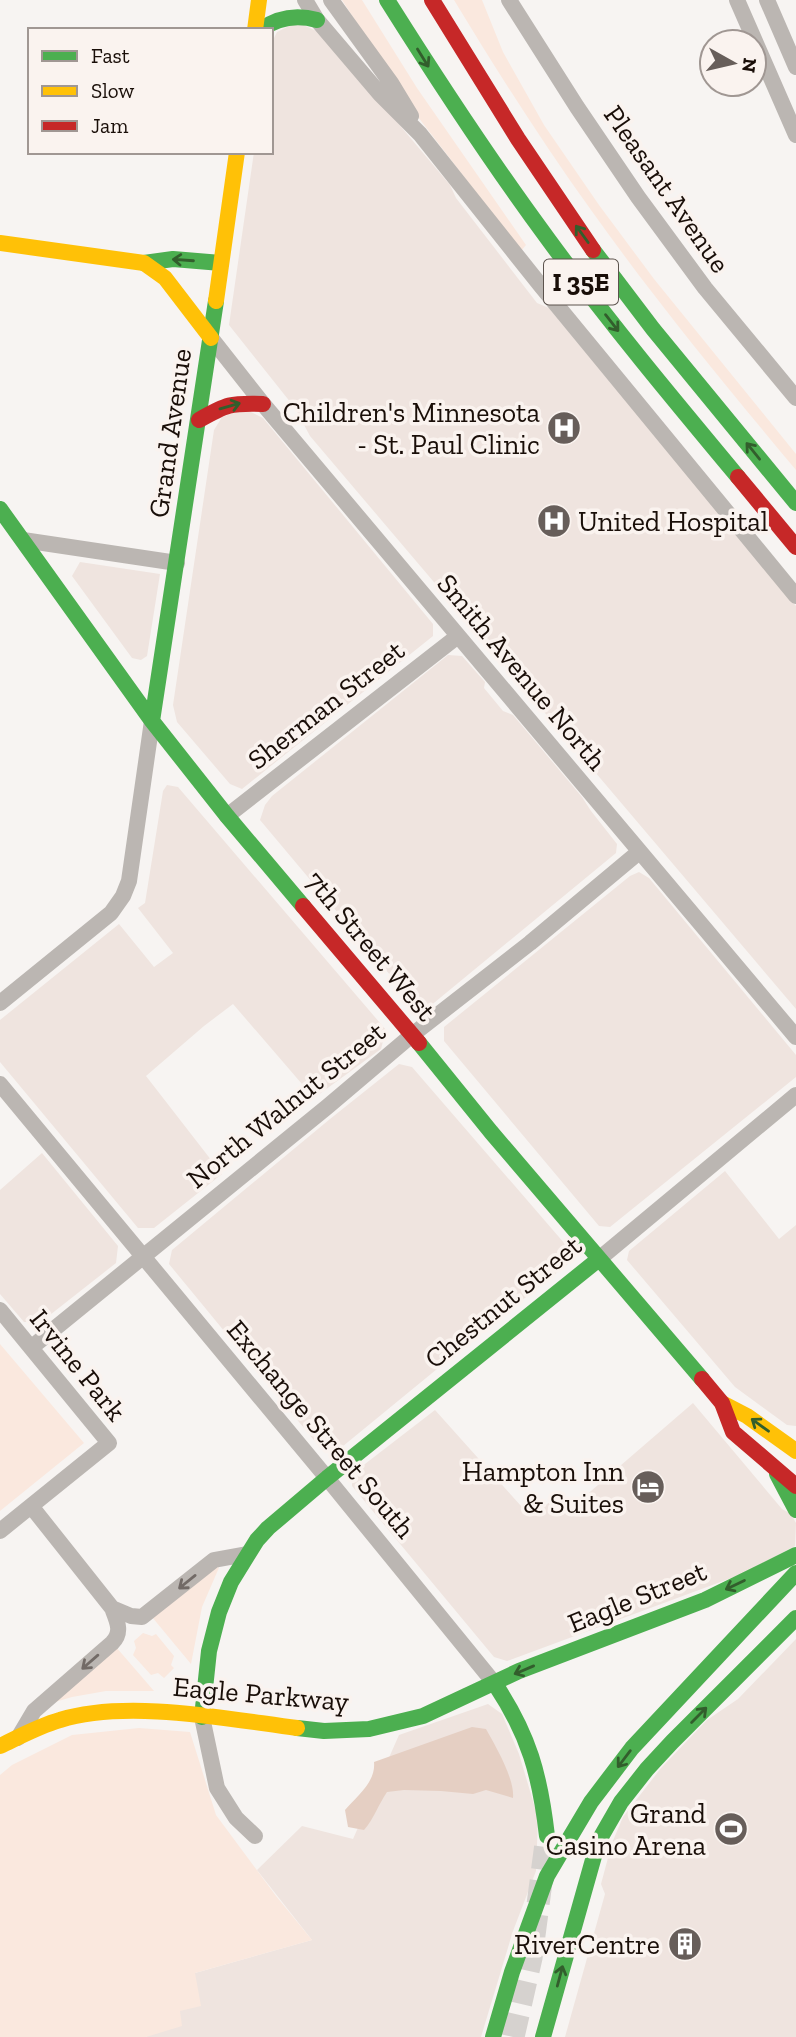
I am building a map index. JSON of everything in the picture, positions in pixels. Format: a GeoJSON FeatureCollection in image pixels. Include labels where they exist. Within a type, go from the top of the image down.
{"type":"FeatureCollection","features":[{"type":"Feature","properties":{"kind":"main road"},"geometry":{"type":"LineString","coordinates":[[257,28],[259,0]]}},
{"type":"Feature","properties":{"kind":"main road","name":"I 35E"},"geometry":{"type":"LineString","coordinates":[[387,0],[547,238],[666,390],[796,547]]}},
{"type":"Feature","properties":{"kind":"main road","name":"I 35E"},"geometry":{"type":"LineString","coordinates":[[432,0],[572,221],[628,297],[796,503]]}},
{"type":"Feature","properties":{"kind":"main road"},"geometry":{"type":"LineString","coordinates":[[261,28],[282,17],[305,16],[317,20]]}},
{"type":"Feature","properties":{"kind":"main road","name":"Grand Avenue"},"geometry":{"type":"LineString","coordinates":[[152,721],[237,154]]}},
{"type":"Feature","properties":{"kind":"main road"},"geometry":{"type":"LineString","coordinates":[[0,243],[145,263],[173,258],[221,263]]}},
{"type":"Feature","properties":{"kind":"main road"},"geometry":{"type":"LineString","coordinates":[[145,263],[165,278],[211,338]]}},
{"type":"Feature","properties":{"kind":"main road"},"geometry":{"type":"LineString","coordinates":[[199,420],[234,403],[263,404]]}},
{"type":"Feature","properties":{"kind":"main road","name":"7th Street West"},"geometry":{"type":"LineString","coordinates":[[0,509],[152,721],[227,816],[722,1403],[733,1432],[796,1486]]}},
{"type":"Feature","properties":{"kind":"main road","name":"Chestnut Street"},"geometry":{"type":"LineString","coordinates":[[202,1717],[214,1629],[231,1582],[247,1554],[268,1528],[599,1259]]}},
{"type":"Feature","properties":{"kind":"main road","name":"7th Street West"},"geometry":{"type":"LineString","coordinates":[[722,1403],[747,1416],[796,1451]]}},
{"type":"Feature","properties":{"kind":"main road"},"geometry":{"type":"LineString","coordinates":[[772,1465],[796,1510]]}},
{"type":"Feature","properties":{"kind":"main road","name":"Eagle Street"},"geometry":{"type":"LineString","coordinates":[[495,1684],[519,1671],[705,1600],[796,1555]]}},
{"type":"Feature","properties":{"kind":"main road"},"geometry":{"type":"LineString","coordinates":[[493,2037],[512,1972],[547,1876],[591,1802],[632,1748],[796,1573]]}},
{"type":"Feature","properties":{"kind":"main road"},"geometry":{"type":"LineString","coordinates":[[543,2037],[598,1842],[621,1802],[672,1742],[796,1618]]}},
{"type":"Feature","properties":{"kind":"main road","name":"Eagle Parkway"},"geometry":{"type":"LineString","coordinates":[[0,1746],[59,1720],[116,1711],[177,1713],[324,1731],[369,1728],[424,1716],[495,1684]]}},
{"type":"Feature","properties":{"kind":"main road","name":"Exchange Street South"},"geometry":{"type":"LineString","coordinates":[[495,1684],[510,1704],[534,1757],[542,1791],[547,1836]]}},
{"type":"Feature","properties":{"kind":"main road","name":"Eagle Parkway"},"geometry":{"type":"LineString","coordinates":[[0,1762],[18,1738]]}},
{"type":"Feature","properties":{"kind":"street"},"geometry":{"type":"LineString","coordinates":[[305,0],[317,20],[380,94],[421,134],[541,286],[796,596]]}},
{"type":"Feature","properties":{"kind":"street"},"geometry":{"type":"LineString","coordinates":[[331,0],[391,83],[421,134]]}},
{"type":"Feature","properties":{"kind":"street","name":"Pleasant Avenue"},"geometry":{"type":"LineString","coordinates":[[509,0],[645,207],[705,288],[796,398]]}},
{"type":"Feature","properties":{"kind":"street"},"geometry":{"type":"LineString","coordinates":[[737,0],[796,135]]}},
{"type":"Feature","properties":{"kind":"street"},"geometry":{"type":"LineString","coordinates":[[767,0],[796,67]]}},
{"type":"Feature","properties":{"kind":"street","name":"Smith Avenue North"},"geometry":{"type":"LineString","coordinates":[[211,338],[263,404],[796,1037]]}},
{"type":"Feature","properties":{"kind":"street"},"geometry":{"type":"LineString","coordinates":[[23,540],[177,563]]}},
{"type":"Feature","properties":{"kind":"street","name":"Sherman Street"},"geometry":{"type":"LineString","coordinates":[[227,816],[458,636]]}},
{"type":"Feature","properties":{"kind":"street"},"geometry":{"type":"LineString","coordinates":[[0,1003],[111,913],[124,896],[129,881],[152,721]]}},
{"type":"Feature","properties":{"kind":"street","name":"North Walnut Street"},"geometry":{"type":"LineString","coordinates":[[32,1347],[639,852]]}},
{"type":"Feature","properties":{"kind":"street","name":"Exchange Street South"},"geometry":{"type":"LineString","coordinates":[[0,1084],[495,1684]]}},
{"type":"Feature","properties":{"kind":"street","name":"Chestnut Street"},"geometry":{"type":"LineString","coordinates":[[599,1259],[796,1095]]}},
{"type":"Feature","properties":{"kind":"street","name":"Irvine Park"},"geometry":{"type":"LineString","coordinates":[[0,1310],[109,1443],[0,1531]]}},
{"type":"Feature","properties":{"kind":"street"},"geometry":{"type":"LineString","coordinates":[[18,1738],[33,1711],[117,1638],[119,1628],[112,1608],[31,1506]]}},
{"type":"Feature","properties":{"kind":"street"},"geometry":{"type":"LineString","coordinates":[[112,1608],[131,1616],[142,1617],[214,1560],[247,1554]]}},
{"type":"Feature","properties":{"kind":"street","name":"Chestnut Street"},"geometry":{"type":"LineString","coordinates":[[202,1717],[218,1788],[236,1818],[255,1836]]}},
{"type":"Feature","properties":{"kind":"shaded area"},"geometry":{"type":"Polygon","coordinates":[[[342,0],[362,0],[417,88],[526,245],[521,251],[415,113],[342,0]]]}},
{"type":"Feature","properties":{"kind":"shaded area"},"geometry":{"type":"Polygon","coordinates":[[[454,0],[482,0],[503,52],[544,125],[654,279],[796,454],[796,470],[615,244],[537,132],[454,0]]]}},
{"type":"Feature","properties":{"kind":"shaded area","name":"United Hospital"},"geometry":{"type":"Polygon","coordinates":[[[297,22],[323,34],[450,185],[456,198],[537,303],[549,308],[796,606],[796,1009],[310,436],[295,408],[229,325],[254,154],[273,154],[273,40],[277,32],[297,22]]]}},
{"type":"Feature","properties":{"kind":"shaded area"},"geometry":{"type":"Polygon","coordinates":[[[245,409],[263,418],[433,624],[433,636],[242,789],[230,784],[177,722],[173,705],[214,430],[222,417],[245,409]]]}},
{"type":"Feature","properties":{"kind":"shaded area"},"geometry":{"type":"Polygon","coordinates":[[[80,562],[160,574],[147,656],[141,660],[132,658],[72,576],[80,562]]]}},
{"type":"Feature","properties":{"kind":"shaded area"},"geometry":{"type":"Polygon","coordinates":[[[448,655],[462,656],[485,682],[484,688],[503,711],[513,715],[582,797],[617,844],[616,853],[429,1007],[417,1007],[260,820],[265,805],[272,796],[448,655]]]}},
{"type":"Feature","properties":{"kind":"shaded area"},"geometry":{"type":"Polygon","coordinates":[[[167,785],[178,787],[386,1030],[381,1049],[314,1098],[233,1004],[204,1026],[146,1076],[222,1174],[154,1228],[138,1228],[0,1062],[0,1020],[119,924],[154,967],[173,953],[138,908],[145,903],[163,791],[167,785]]]}},
{"type":"Feature","properties":{"kind":"shaded area"},"geometry":{"type":"Polygon","coordinates":[[[639,872],[649,878],[796,1055],[796,1077],[610,1227],[599,1226],[444,1041],[444,1027],[630,876],[639,872]]]}},
{"type":"Feature","properties":{"kind":"shaded area"},"geometry":{"type":"Polygon","coordinates":[[[399,1064],[412,1067],[571,1251],[568,1264],[337,1451],[322,1450],[169,1264],[172,1250],[399,1064]]]}},
{"type":"Feature","properties":{"kind":"shaded area"},"geometry":{"type":"Polygon","coordinates":[[[42,1153],[118,1246],[116,1263],[41,1322],[24,1322],[0,1294],[0,1190],[42,1153]]]}},
{"type":"Feature","properties":{"kind":"shaded area"},"geometry":{"type":"Polygon","coordinates":[[[725,1171],[779,1239],[796,1225],[796,1426],[787,1425],[735,1387],[627,1260],[629,1251],[725,1171]]]}},
{"type":"Feature","properties":{"kind":"shaded area"},"geometry":{"type":"Polygon","coordinates":[[[0,1344],[84,1443],[0,1511],[0,1344]]]}},
{"type":"Feature","properties":{"kind":"shaded area"},"geometry":{"type":"Polygon","coordinates":[[[693,1403],[782,1509],[791,1514],[796,1523],[795,1546],[742,1574],[507,1661],[494,1657],[352,1486],[352,1474],[435,1410],[530,1516],[557,1497],[569,1510],[693,1403]]]}},
{"type":"Feature","properties":{"kind":"shaded area"},"geometry":{"type":"Polygon","coordinates":[[[215,1566],[219,1567],[202,1607],[191,1664],[152,1617],[215,1566]]]}},
{"type":"Feature","properties":{"kind":"shaded area"},"geometry":{"type":"Polygon","coordinates":[[[143,1633],[152,1636],[156,1634],[174,1656],[171,1665],[174,1668],[164,1678],[158,1673],[151,1675],[133,1655],[136,1648],[134,1641],[143,1633]]]}},
{"type":"Feature","properties":{"kind":"shaded area"},"geometry":{"type":"Polygon","coordinates":[[[796,1639],[796,2037],[565,2037],[605,1894],[601,1884],[612,1843],[623,1817],[661,1768],[707,1720],[738,1699],[796,1639]]]}},
{"type":"Feature","properties":{"kind":"shaded area"},"geometry":{"type":"Polygon","coordinates":[[[116,1647],[154,1691],[106,1691],[55,1702],[116,1647]]]}},
{"type":"Feature","properties":{"kind":"shaded area"},"geometry":{"type":"Polygon","coordinates":[[[488,1704],[502,1714],[519,1754],[538,1818],[536,1871],[513,1931],[481,2037],[146,2037],[179,2011],[195,1973],[312,1940],[257,1870],[302,1826],[353,1839],[399,1735],[488,1704]]]}},
{"type":"Feature","properties":{"kind":"shaded area"},"geometry":{"type":"Polygon","coordinates":[[[472,1727],[486,1729],[508,1772],[513,1798],[486,1790],[473,1794],[404,1790],[387,1792],[364,1830],[348,1827],[345,1810],[369,1782],[374,1762],[472,1727]]]}},
{"type":"Feature","properties":{"kind":"shaded area"},"geometry":{"type":"Polygon","coordinates":[[[139,1728],[190,1732],[216,1815],[312,1940],[195,1973],[201,2006],[180,2011],[182,2026],[146,2037],[0,2037],[0,1775],[12,1765],[72,1735],[139,1728]]]}},
{"type":"Feature","properties":{"kind":"tunnel"},"geometry":{"type":"LineString","coordinates":[[513,2037],[531,1958],[547,1836]]}},
{"type":"Feature","properties":{"kind":"traffic: fast"},"geometry":{"type":"LineString","coordinates":[[387,0],[465,121],[548,239],[617,330],[738,477]]}},
{"type":"Feature","properties":{"kind":"traffic: fast"},"geometry":{"type":"LineString","coordinates":[[264,28],[287,18],[317,20]]}},
{"type":"Feature","properties":{"kind":"traffic: fast"},"geometry":{"type":"LineString","coordinates":[[593,250],[653,329],[796,503]]}},
{"type":"Feature","properties":{"kind":"traffic: fast"},"geometry":{"type":"LineString","coordinates":[[144,263],[173,259],[221,263]]}},
{"type":"Feature","properties":{"kind":"traffic: fast"},"geometry":{"type":"LineString","coordinates":[[152,721],[216,301]]}},
{"type":"Feature","properties":{"kind":"traffic: fast"},"geometry":{"type":"LineString","coordinates":[[0,509],[152,721],[303,906]]}},
{"type":"Feature","properties":{"kind":"traffic: fast"},"geometry":{"type":"LineString","coordinates":[[419,1043],[491,1132],[702,1379]]}},
{"type":"Feature","properties":{"kind":"traffic: fast"},"geometry":{"type":"LineString","coordinates":[[202,1717],[209,1651],[219,1612],[231,1582],[257,1540],[327,1478],[599,1259]]}},
{"type":"Feature","properties":{"kind":"traffic: fast"},"geometry":{"type":"LineString","coordinates":[[777,1474],[796,1510]]}},
{"type":"Feature","properties":{"kind":"traffic: fast"},"geometry":{"type":"LineString","coordinates":[[297,1728],[324,1731],[369,1729],[423,1716],[519,1671],[705,1600],[796,1555]]}},
{"type":"Feature","properties":{"kind":"traffic: fast"},"geometry":{"type":"LineString","coordinates":[[493,2037],[512,1972],[547,1876],[591,1802],[632,1748],[796,1573]]}},
{"type":"Feature","properties":{"kind":"traffic: fast"},"geometry":{"type":"LineString","coordinates":[[543,2037],[598,1842],[621,1802],[672,1742],[796,1618]]}},
{"type":"Feature","properties":{"kind":"traffic: fast"},"geometry":{"type":"LineString","coordinates":[[495,1684],[525,1738],[541,1794],[547,1836]]}},
{"type":"Feature","properties":{"kind":"traffic: slow"},"geometry":{"type":"LineString","coordinates":[[255,28],[259,0]]}},
{"type":"Feature","properties":{"kind":"traffic: slow"},"geometry":{"type":"LineString","coordinates":[[216,301],[237,154]]}},
{"type":"Feature","properties":{"kind":"traffic: slow"},"geometry":{"type":"LineString","coordinates":[[0,243],[144,263],[165,278],[211,338]]}},
{"type":"Feature","properties":{"kind":"traffic: slow"},"geometry":{"type":"LineString","coordinates":[[722,1403],[747,1416],[796,1451]]}},
{"type":"Feature","properties":{"kind":"traffic: slow"},"geometry":{"type":"LineString","coordinates":[[0,1746],[60,1720],[115,1711],[177,1713],[297,1728]]}},
{"type":"Feature","properties":{"kind":"traffic: jam"},"geometry":{"type":"LineString","coordinates":[[432,0],[518,139],[593,250]]}},
{"type":"Feature","properties":{"kind":"traffic: jam"},"geometry":{"type":"LineString","coordinates":[[199,420],[229,406],[263,404]]}},
{"type":"Feature","properties":{"kind":"traffic: jam"},"geometry":{"type":"LineString","coordinates":[[738,477],[796,547]]}},
{"type":"Feature","properties":{"kind":"traffic: jam"},"geometry":{"type":"LineString","coordinates":[[303,906],[419,1043]]}},
{"type":"Feature","properties":{"kind":"traffic: jam"},"geometry":{"type":"LineString","coordinates":[[702,1379],[722,1403],[733,1432],[796,1486]]}},
{"type":"Feature","properties":{"kind":"place","name":"Children's Minnesota - St. Paul Clinic"},"geometry":{"type":"Point","coordinates":[564,428]}},
{"type":"Feature","properties":{"kind":"place","name":"United Hospital"},"geometry":{"type":"Point","coordinates":[554,521]}},
{"type":"Feature","properties":{"kind":"place","name":"Hampton Inn & Suites"},"geometry":{"type":"Point","coordinates":[648,1487]}},
{"type":"Feature","properties":{"kind":"place","name":"Grand Casino Arena"},"geometry":{"type":"Point","coordinates":[731,1829]}},
{"type":"Feature","properties":{"kind":"place","name":"RiverCentre"},"geometry":{"type":"Point","coordinates":[685,1944]}}]}
